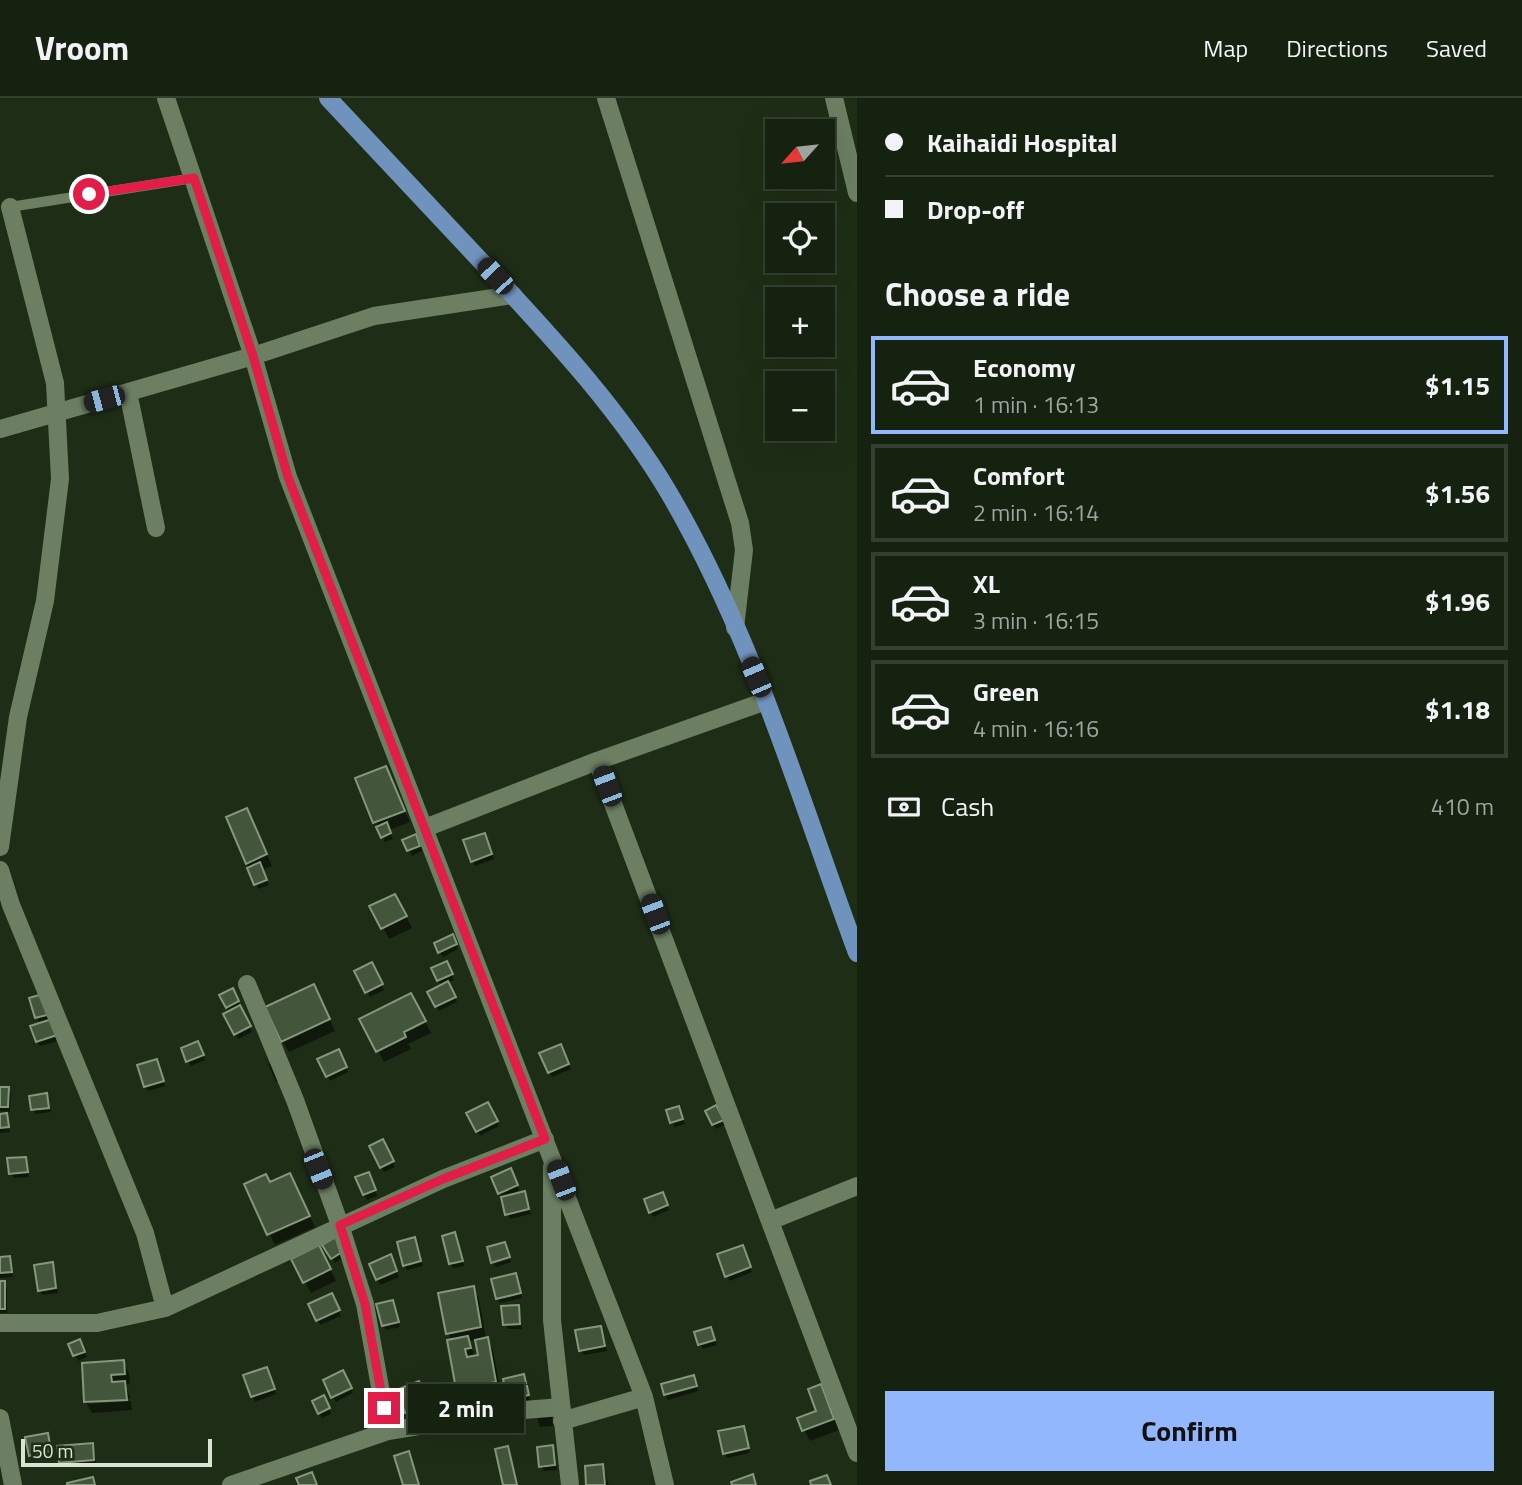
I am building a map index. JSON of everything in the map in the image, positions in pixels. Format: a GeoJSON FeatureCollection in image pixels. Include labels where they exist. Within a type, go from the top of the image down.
{"type":"FeatureCollection","features":[{"type":"Feature","properties":{"kind":"main road"},"geometry":{"type":"LineString","coordinates":[[328,98],[605,397],[668,491],[692,534],[766,701],[857,953]]}},
{"type":"Feature","properties":{"kind":"street"},"geometry":{"type":"LineString","coordinates":[[166,98],[253,356],[288,477],[644,1397],[665,1485]]}},
{"type":"Feature","properties":{"kind":"street"},"geometry":{"type":"LineString","coordinates":[[606,98],[740,523],[744,550],[735,628]]}},
{"type":"Feature","properties":{"kind":"street"},"geometry":{"type":"LineString","coordinates":[[834,98],[857,192]]}},
{"type":"Feature","properties":{"kind":"street"},"geometry":{"type":"LineString","coordinates":[[0,847],[9,716],[45,601],[60,479],[55,383],[8,238],[10,207]]}},
{"type":"Feature","properties":{"kind":"street"},"geometry":{"type":"LineString","coordinates":[[0,429],[253,356],[374,316],[513,295]]}},
{"type":"Feature","properties":{"kind":"street"},"geometry":{"type":"LineString","coordinates":[[128,392],[156,528]]}},
{"type":"Feature","properties":{"kind":"street"},"geometry":{"type":"LineString","coordinates":[[425,828],[597,761],[766,701]]}},
{"type":"Feature","properties":{"kind":"street"},"geometry":{"type":"LineString","coordinates":[[597,761],[857,1453]]}},
{"type":"Feature","properties":{"kind":"street"},"geometry":{"type":"LineString","coordinates":[[0,870],[5,905],[145,1233],[165,1308]]}},
{"type":"Feature","properties":{"kind":"street"},"geometry":{"type":"LineString","coordinates":[[247,984],[295,1100],[365,1304],[388,1431]]}},
{"type":"Feature","properties":{"kind":"street"},"geometry":{"type":"LineString","coordinates":[[0,1324],[97,1323],[165,1308],[443,1179],[549,1147]]}},
{"type":"Feature","properties":{"kind":"street"},"geometry":{"type":"LineString","coordinates":[[549,1147],[552,1320],[570,1485]]}},
{"type":"Feature","properties":{"kind":"street"},"geometry":{"type":"LineString","coordinates":[[770,1221],[857,1186]]}},
{"type":"Feature","properties":{"kind":"street"},"geometry":{"type":"LineString","coordinates":[[231,1485],[388,1431],[512,1411],[561,1414],[644,1397]]}},
{"type":"Feature","properties":{"kind":"street"},"geometry":{"type":"LineString","coordinates":[[0,1418],[13,1485]]}},
{"type":"Feature","properties":{"kind":"lane"},"geometry":{"type":"LineString","coordinates":[[10,207],[194,178]]}},
{"type":"Feature","properties":{"kind":"building"},"geometry":{"type":"Polygon","coordinates":[[[386,766],[405,811],[373,823],[355,778],[386,766]]]}},
{"type":"Feature","properties":{"kind":"building"},"geometry":{"type":"Polygon","coordinates":[[[247,808],[267,854],[246,864],[226,817],[247,808]]]}},
{"type":"Feature","properties":{"kind":"building"},"geometry":{"type":"Polygon","coordinates":[[[387,822],[391,833],[381,838],[376,827],[387,822]]]}},
{"type":"Feature","properties":{"kind":"building"},"geometry":{"type":"Polygon","coordinates":[[[485,833],[492,854],[471,862],[463,840],[485,833]]]}},
{"type":"Feature","properties":{"kind":"building"},"geometry":{"type":"Polygon","coordinates":[[[416,834],[420,846],[407,851],[402,840],[416,834]]]}},
{"type":"Feature","properties":{"kind":"building"},"geometry":{"type":"Polygon","coordinates":[[[260,862],[267,880],[254,885],[247,868],[260,862]]]}},
{"type":"Feature","properties":{"kind":"building"},"geometry":{"type":"Polygon","coordinates":[[[395,894],[407,916],[381,929],[369,906],[395,894]]]}},
{"type":"Feature","properties":{"kind":"building"},"geometry":{"type":"Polygon","coordinates":[[[453,934],[457,944],[438,953],[434,943],[453,934]]]}},
{"type":"Feature","properties":{"kind":"building"},"geometry":{"type":"Polygon","coordinates":[[[447,961],[453,974],[437,981],[431,968],[447,961]]]}},
{"type":"Feature","properties":{"kind":"building"},"geometry":{"type":"Polygon","coordinates":[[[372,962],[383,984],[365,993],[354,971],[372,962]]]}},
{"type":"Feature","properties":{"kind":"building"},"geometry":{"type":"Polygon","coordinates":[[[448,981],[456,997],[435,1007],[427,992],[448,981]]]}},
{"type":"Feature","properties":{"kind":"building"},"geometry":{"type":"Polygon","coordinates":[[[314,984],[330,1019],[281,1042],[265,1007],[314,984]]]}},
{"type":"Feature","properties":{"kind":"building"},"geometry":{"type":"Polygon","coordinates":[[[233,988],[239,1001],[226,1008],[219,995],[233,988]]]}},
{"type":"Feature","properties":{"kind":"building"},"geometry":{"type":"Polygon","coordinates":[[[46,993],[51,1014],[35,1018],[29,998],[46,993]]]}},
{"type":"Feature","properties":{"kind":"building"},"geometry":{"type":"Polygon","coordinates":[[[411,993],[426,1021],[404,1032],[406,1037],[376,1052],[359,1019],[411,993]]]}},
{"type":"Feature","properties":{"kind":"building"},"geometry":{"type":"Polygon","coordinates":[[[240,1005],[251,1026],[234,1035],[223,1014],[240,1005]]]}},
{"type":"Feature","properties":{"kind":"building"},"geometry":{"type":"Polygon","coordinates":[[[52,1019],[57,1035],[36,1042],[30,1026],[52,1019]]]}},
{"type":"Feature","properties":{"kind":"building"},"geometry":{"type":"Polygon","coordinates":[[[198,1041],[204,1055],[186,1062],[181,1048],[198,1041]]]}},
{"type":"Feature","properties":{"kind":"building"},"geometry":{"type":"Polygon","coordinates":[[[561,1044],[569,1064],[548,1073],[539,1053],[561,1044]]]}},
{"type":"Feature","properties":{"kind":"building"},"geometry":{"type":"Polygon","coordinates":[[[339,1049],[347,1067],[326,1077],[317,1059],[339,1049]]]}},
{"type":"Feature","properties":{"kind":"building"},"geometry":{"type":"Polygon","coordinates":[[[157,1059],[164,1081],[144,1087],[137,1065],[157,1059]]]}},
{"type":"Feature","properties":{"kind":"building"},"geometry":{"type":"Polygon","coordinates":[[[0,1087],[9,1087],[8,1107],[0,1107],[0,1087]]]}},
{"type":"Feature","properties":{"kind":"building"},"geometry":{"type":"Polygon","coordinates":[[[47,1093],[49,1108],[31,1110],[29,1096],[47,1093]]]}},
{"type":"Feature","properties":{"kind":"building"},"geometry":{"type":"Polygon","coordinates":[[[488,1102],[498,1121],[476,1132],[466,1113],[488,1102]]]}},
{"type":"Feature","properties":{"kind":"building"},"geometry":{"type":"Polygon","coordinates":[[[716,1105],[724,1120],[712,1125],[705,1111],[716,1105]]]}},
{"type":"Feature","properties":{"kind":"building"},"geometry":{"type":"Polygon","coordinates":[[[679,1106],[683,1119],[670,1123],[666,1110],[679,1106]]]}},
{"type":"Feature","properties":{"kind":"building"},"geometry":{"type":"Polygon","coordinates":[[[7,1113],[9,1127],[0,1128],[0,1114],[7,1113]]]}},
{"type":"Feature","properties":{"kind":"building"},"geometry":{"type":"Polygon","coordinates":[[[383,1139],[394,1161],[380,1168],[369,1146],[383,1139]]]}},
{"type":"Feature","properties":{"kind":"building"},"geometry":{"type":"Polygon","coordinates":[[[26,1157],[28,1172],[9,1174],[7,1158],[26,1157]]]}},
{"type":"Feature","properties":{"kind":"building"},"geometry":{"type":"Polygon","coordinates":[[[511,1168],[518,1185],[498,1194],[491,1177],[511,1168]]]}},
{"type":"Feature","properties":{"kind":"building"},"geometry":{"type":"Polygon","coordinates":[[[369,1172],[376,1190],[363,1195],[355,1177],[369,1172]]]}},
{"type":"Feature","properties":{"kind":"building"},"geometry":{"type":"Polygon","coordinates":[[[290,1173],[310,1216],[267,1235],[244,1184],[266,1174],[270,1182],[290,1173]]]}},
{"type":"Feature","properties":{"kind":"building"},"geometry":{"type":"Polygon","coordinates":[[[525,1191],[529,1209],[505,1215],[501,1197],[525,1191]]]}},
{"type":"Feature","properties":{"kind":"building"},"geometry":{"type":"Polygon","coordinates":[[[663,1192],[668,1205],[649,1213],[644,1199],[663,1192]]]}},
{"type":"Feature","properties":{"kind":"building"},"geometry":{"type":"Polygon","coordinates":[[[455,1232],[463,1261],[449,1264],[442,1236],[455,1232]]]}},
{"type":"Feature","properties":{"kind":"building"},"geometry":{"type":"Polygon","coordinates":[[[336,1237],[344,1251],[331,1259],[322,1245],[336,1237]]]}},
{"type":"Feature","properties":{"kind":"building"},"geometry":{"type":"Polygon","coordinates":[[[415,1237],[421,1261],[403,1266],[397,1242],[415,1237]]]}},
{"type":"Feature","properties":{"kind":"building"},"geometry":{"type":"Polygon","coordinates":[[[505,1242],[510,1257],[491,1263],[487,1247],[505,1242]]]}},
{"type":"Feature","properties":{"kind":"building"},"geometry":{"type":"Polygon","coordinates":[[[319,1245],[331,1269],[303,1283],[291,1259],[319,1245]]]}},
{"type":"Feature","properties":{"kind":"building"},"geometry":{"type":"Polygon","coordinates":[[[743,1245],[751,1267],[725,1277],[717,1254],[743,1245]]]}},
{"type":"Feature","properties":{"kind":"building"},"geometry":{"type":"Polygon","coordinates":[[[391,1254],[397,1271],[376,1280],[369,1264],[391,1254]]]}},
{"type":"Feature","properties":{"kind":"building"},"geometry":{"type":"Polygon","coordinates":[[[10,1256],[12,1272],[0,1273],[0,1257],[10,1256]]]}},
{"type":"Feature","properties":{"kind":"building"},"geometry":{"type":"Polygon","coordinates":[[[53,1262],[56,1288],[38,1291],[34,1265],[53,1262]]]}},
{"type":"Feature","properties":{"kind":"building"},"geometry":{"type":"Polygon","coordinates":[[[516,1273],[521,1293],[496,1299],[491,1279],[516,1273]]]}},
{"type":"Feature","properties":{"kind":"building"},"geometry":{"type":"Polygon","coordinates":[[[0,1281],[5,1281],[5,1309],[0,1309],[0,1281]]]}},
{"type":"Feature","properties":{"kind":"building"},"geometry":{"type":"Polygon","coordinates":[[[474,1286],[481,1327],[446,1334],[438,1293],[474,1286]]]}},
{"type":"Feature","properties":{"kind":"building"},"geometry":{"type":"Polygon","coordinates":[[[332,1293],[340,1310],[316,1321],[308,1304],[332,1293]]]}},
{"type":"Feature","properties":{"kind":"building"},"geometry":{"type":"Polygon","coordinates":[[[393,1300],[399,1322],[382,1326],[376,1304],[393,1300]]]}},
{"type":"Feature","properties":{"kind":"building"},"geometry":{"type":"Polygon","coordinates":[[[519,1305],[520,1324],[503,1325],[501,1306],[519,1305]]]}},
{"type":"Feature","properties":{"kind":"building"},"geometry":{"type":"Polygon","coordinates":[[[601,1326],[605,1346],[579,1351],[575,1330],[601,1326]]]}},
{"type":"Feature","properties":{"kind":"building"},"geometry":{"type":"Polygon","coordinates":[[[711,1327],[715,1340],[698,1345],[694,1332],[711,1327]]]}},
{"type":"Feature","properties":{"kind":"building"},"geometry":{"type":"Polygon","coordinates":[[[468,1336],[471,1348],[465,1349],[467,1357],[478,1355],[475,1340],[488,1337],[496,1382],[456,1389],[447,1340],[468,1336]]]}},
{"type":"Feature","properties":{"kind":"building"},"geometry":{"type":"Polygon","coordinates":[[[80,1339],[85,1352],[73,1356],[68,1344],[80,1339]]]}},
{"type":"Feature","properties":{"kind":"building"},"geometry":{"type":"Polygon","coordinates":[[[124,1360],[125,1374],[111,1375],[112,1382],[125,1381],[127,1400],[84,1402],[82,1363],[124,1360]]]}},
{"type":"Feature","properties":{"kind":"building"},"geometry":{"type":"Polygon","coordinates":[[[267,1367],[275,1389],[251,1397],[243,1375],[267,1367]]]}},
{"type":"Feature","properties":{"kind":"building"},"geometry":{"type":"Polygon","coordinates":[[[343,1370],[352,1388],[331,1398],[323,1380],[343,1370]]]}},
{"type":"Feature","properties":{"kind":"building"},"geometry":{"type":"Polygon","coordinates":[[[524,1374],[526,1383],[505,1388],[503,1379],[524,1374]]]}},
{"type":"Feature","properties":{"kind":"building"},"geometry":{"type":"Polygon","coordinates":[[[694,1375],[697,1386],[664,1395],[661,1384],[694,1375]]]}},
{"type":"Feature","properties":{"kind":"building"},"geometry":{"type":"Polygon","coordinates":[[[419,1381],[428,1404],[405,1413],[396,1390],[419,1381]]]}},
{"type":"Feature","properties":{"kind":"building"},"geometry":{"type":"Polygon","coordinates":[[[821,1384],[834,1419],[802,1431],[797,1418],[816,1411],[808,1389],[821,1384]]]}},
{"type":"Feature","properties":{"kind":"building"},"geometry":{"type":"Polygon","coordinates":[[[527,1386],[529,1395],[507,1400],[505,1390],[527,1386]]]}},
{"type":"Feature","properties":{"kind":"building"},"geometry":{"type":"Polygon","coordinates":[[[324,1395],[330,1408],[318,1414],[312,1401],[324,1395]]]}},
{"type":"Feature","properties":{"kind":"building"},"geometry":{"type":"Polygon","coordinates":[[[744,1426],[749,1448],[723,1454],[718,1431],[744,1426]]]}},
{"type":"Feature","properties":{"kind":"building"},"geometry":{"type":"Polygon","coordinates":[[[48,1433],[51,1451],[29,1456],[25,1437],[48,1433]]]}},
{"type":"Feature","properties":{"kind":"building"},"geometry":{"type":"Polygon","coordinates":[[[93,1443],[94,1460],[59,1463],[57,1446],[93,1443]]]}},
{"type":"Feature","properties":{"kind":"building"},"geometry":{"type":"Polygon","coordinates":[[[553,1445],[555,1465],[539,1467],[537,1447],[553,1445]]]}},
{"type":"Feature","properties":{"kind":"building"},"geometry":{"type":"Polygon","coordinates":[[[508,1446],[517,1485],[503,1485],[495,1449],[508,1446]]]}},
{"type":"Feature","properties":{"kind":"building"},"geometry":{"type":"Polygon","coordinates":[[[409,1451],[419,1485],[403,1485],[394,1456],[409,1451]]]}},
{"type":"Feature","properties":{"kind":"building"},"geometry":{"type":"Polygon","coordinates":[[[603,1464],[605,1485],[586,1485],[585,1466],[603,1464]]]}},
{"type":"Feature","properties":{"kind":"building"},"geometry":{"type":"Polygon","coordinates":[[[312,1472],[317,1485],[299,1485],[296,1478],[312,1472]]]}},
{"type":"Feature","properties":{"kind":"building"},"geometry":{"type":"Polygon","coordinates":[[[753,1474],[756,1485],[732,1485],[731,1482],[753,1474]]]}},
{"type":"Feature","properties":{"kind":"building"},"geometry":{"type":"Polygon","coordinates":[[[827,1475],[831,1485],[811,1485],[810,1481],[827,1475]]]}},
{"type":"Feature","properties":{"kind":"building"},"geometry":{"type":"Polygon","coordinates":[[[93,1477],[95,1485],[67,1485],[67,1483],[93,1477]]]}},
{"type":"Feature","properties":{"kind":"route"},"geometry":{"type":"LineString","coordinates":[[89,194],[194,178],[253,356],[288,477],[545,1139],[443,1179],[340,1225],[365,1304],[384,1408]]}}]}
